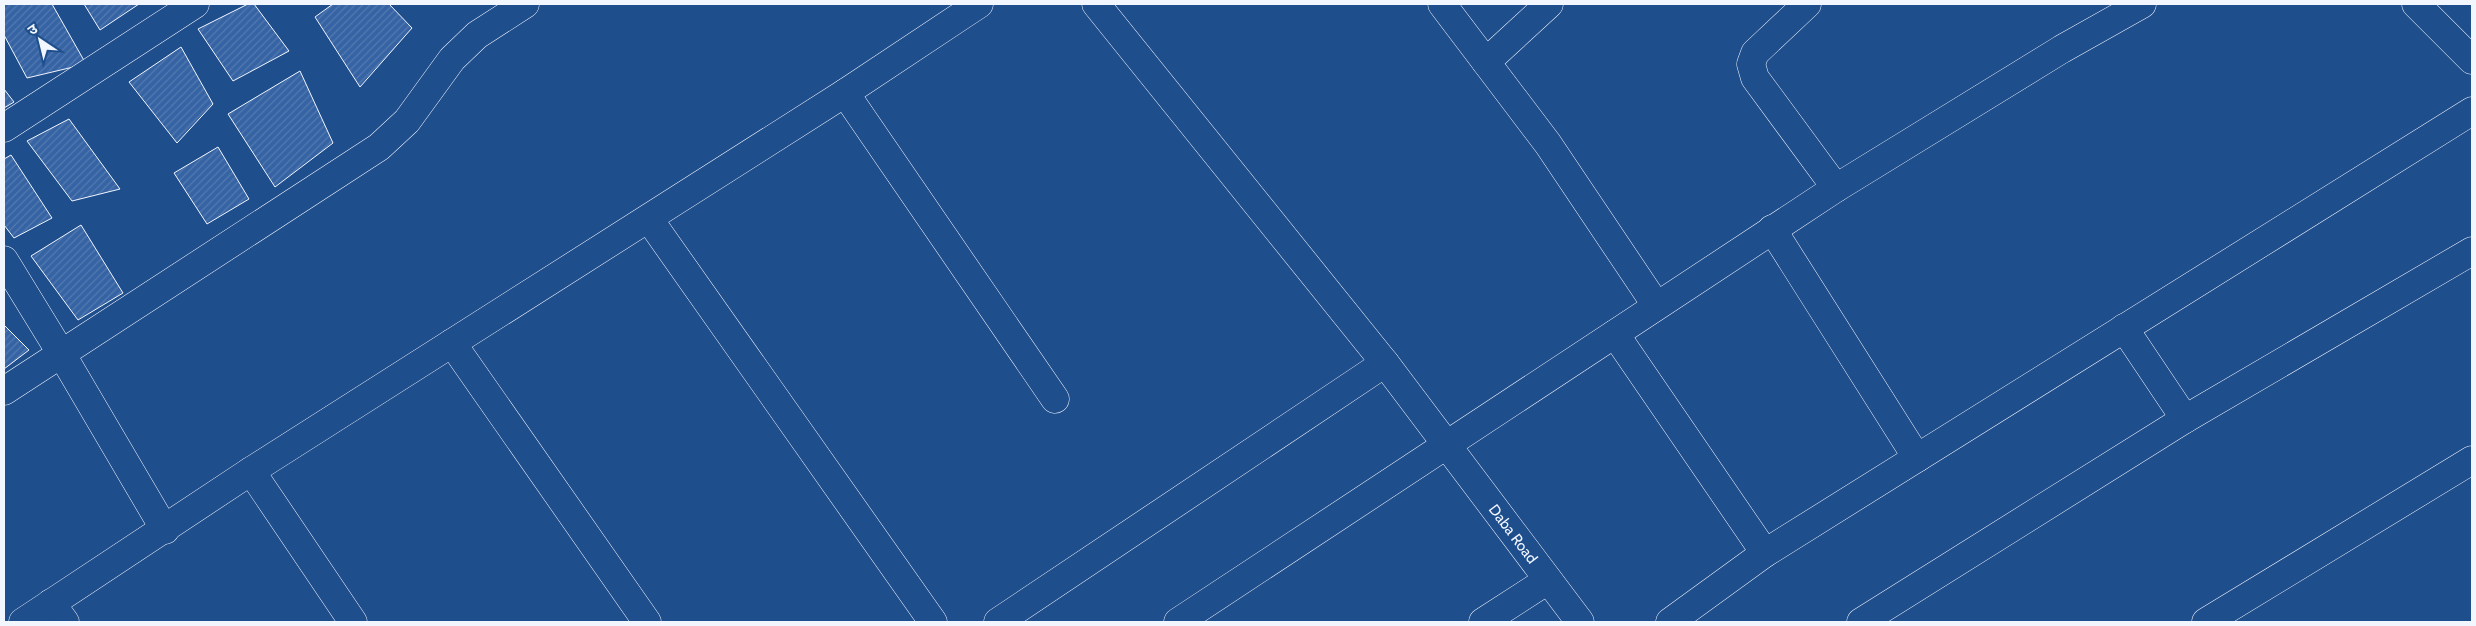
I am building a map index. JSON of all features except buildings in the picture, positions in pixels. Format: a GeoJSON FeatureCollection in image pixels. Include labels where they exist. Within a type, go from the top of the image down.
{"type":"FeatureCollection","features":[{"type":"Feature","properties":{"kind":"street"},"geometry":{"type":"LineString","coordinates":[[4,128],[195,4]]}},
{"type":"Feature","properties":{"kind":"street"},"geometry":{"type":"LineString","coordinates":[[4,391],[379,147],[407,121],[452,58],[477,35],[494,12],[525,4]]}},
{"type":"Feature","properties":{"kind":"street"},"geometry":{"type":"LineString","coordinates":[[23,622],[58,612],[165,530],[252,471],[845,93],[978,4]]}},
{"type":"Feature","properties":{"kind":"street","name":"Daba Road"},"geometry":{"type":"LineString","coordinates":[[1096,4],[1385,363],[1580,622]]}},
{"type":"Feature","properties":{"kind":"street"},"geometry":{"type":"LineString","coordinates":[[1442,4],[1548,144],[1656,305]]}},
{"type":"Feature","properties":{"kind":"street"},"geometry":{"type":"LineString","coordinates":[[1486,62],[1549,4]]}},
{"type":"Feature","properties":{"kind":"street"},"geometry":{"type":"LineString","coordinates":[[1807,4],[1755,53],[1751,64],[1755,78],[1836,188]]}},
{"type":"Feature","properties":{"kind":"street"},"geometry":{"type":"LineString","coordinates":[[1178,622],[1772,229],[2062,49],[2142,4]]}},
{"type":"Feature","properties":{"kind":"street"},"geometry":{"type":"LineString","coordinates":[[2416,4],[2472,60]]}},
{"type":"Feature","properties":{"kind":"street"},"geometry":{"type":"LineString","coordinates":[[845,93],[1055,399]]}},
{"type":"Feature","properties":{"kind":"street"},"geometry":{"type":"LineString","coordinates":[[1670,622],[1765,553],[2472,111]]}},
{"type":"Feature","properties":{"kind":"street"},"geometry":{"type":"LineString","coordinates":[[648,219],[933,622]]}},
{"type":"Feature","properties":{"kind":"street"},"geometry":{"type":"LineString","coordinates":[[1772,229],[1917,458]]}},
{"type":"Feature","properties":{"kind":"street"},"geometry":{"type":"LineString","coordinates":[[1861,622],[2185,419],[2472,251]]}},
{"type":"Feature","properties":{"kind":"street"},"geometry":{"type":"LineString","coordinates":[[4,260],[62,353],[165,530]]}},
{"type":"Feature","properties":{"kind":"street"},"geometry":{"type":"LineString","coordinates":[[2124,328],[2185,419]]}},
{"type":"Feature","properties":{"kind":"street"},"geometry":{"type":"LineString","coordinates":[[1615,334],[1765,553]]}},
{"type":"Feature","properties":{"kind":"street"},"geometry":{"type":"LineString","coordinates":[[452,343],[647,622]]}},
{"type":"Feature","properties":{"kind":"street"},"geometry":{"type":"LineString","coordinates":[[998,622],[1385,363]]}},
{"type":"Feature","properties":{"kind":"street"},"geometry":{"type":"LineString","coordinates":[[2206,622],[2472,460]]}},
{"type":"Feature","properties":{"kind":"street"},"geometry":{"type":"LineString","coordinates":[[252,471],[353,622]]}},
{"type":"Feature","properties":{"kind":"street"},"geometry":{"type":"LineString","coordinates":[[1483,622],[1548,580]]}}]}
